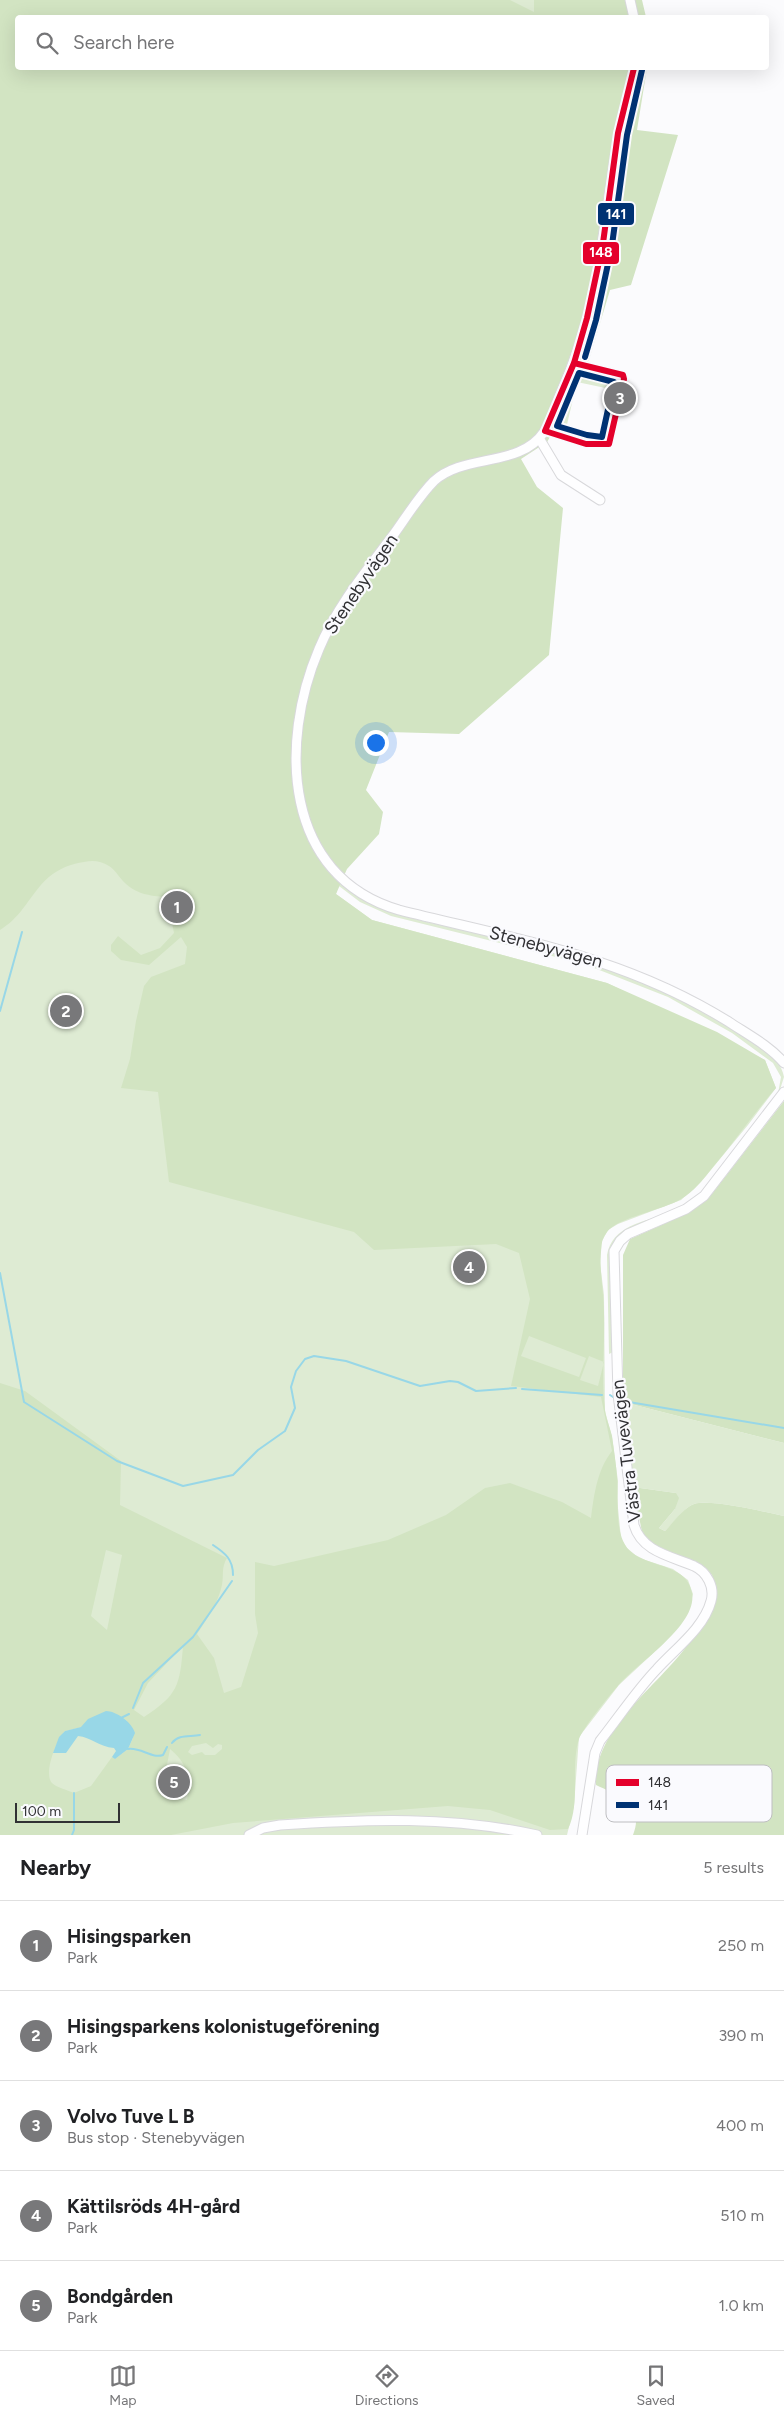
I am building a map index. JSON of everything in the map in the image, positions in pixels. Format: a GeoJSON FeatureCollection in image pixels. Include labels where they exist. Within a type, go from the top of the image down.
{"type":"FeatureCollection","features":[{"type":"Feature","properties":{"kind":"street"},"geometry":{"type":"LineString","coordinates":[[630,0],[633,15]]}},
{"type":"Feature","properties":{"kind":"street"},"geometry":{"type":"LineString","coordinates":[[600,500],[561,475],[539,438],[544,431],[574,363],[586,324],[604,243],[618,133],[634,70]]}},
{"type":"Feature","properties":{"kind":"street","name":"Stenebyvägen"},"geometry":{"type":"LineString","coordinates":[[539,438],[515,452],[454,468],[433,482],[337,614],[312,666],[300,716],[297,773],[300,805],[307,828],[319,850],[334,870],[354,888],[375,901],[399,910],[558,948],[619,968],[671,990],[704,1008],[765,1046],[784,1063]]}},
{"type":"Feature","properties":{"kind":"street","name":"Västra Tuvevägen"},"geometry":{"type":"LineString","coordinates":[[582,1835],[595,1752],[600,1741],[656,1670],[690,1636],[709,1607],[712,1597],[708,1580],[698,1568],[652,1549],[638,1537],[634,1526],[618,1394],[613,1265],[616,1246],[632,1232],[686,1209],[704,1196],[784,1092]]}},
{"type":"Feature","properties":{"kind":"street"},"geometry":{"type":"LineString","coordinates":[[249,1835],[263,1828],[280,1825],[412,1820],[470,1823],[537,1835]]}},
{"type":"Feature","properties":{"kind":"green space"},"geometry":{"type":"Polygon","coordinates":[[[0,0],[616,0],[620,15],[15,15],[15,70],[20,70],[444,458],[336,894],[372,920],[607,983],[765,1060],[776,1088],[701,1182],[681,1200],[618,1224],[608,1230],[602,1241],[600,1263],[604,1295],[605,1411],[612,1437],[618,1481],[617,1498],[621,1538],[627,1548],[639,1558],[673,1569],[688,1580],[693,1594],[689,1609],[683,1621],[662,1645],[619,1685],[579,1737],[574,1806],[567,1835],[0,1835],[0,0]]]}},
{"type":"Feature","properties":{"kind":"green space"},"geometry":{"type":"Polygon","coordinates":[[[0,0],[510,0],[534,12],[534,0],[642,0],[646,15],[15,15],[15,70],[647,70],[637,130],[678,135],[631,285],[610,290],[589,360],[574,378],[556,427],[547,442],[521,459],[537,487],[563,508],[549,655],[459,734],[389,732],[366,790],[383,812],[379,834],[347,869],[336,894],[372,920],[607,983],[717,1032],[765,1060],[776,1088],[706,1176],[690,1193],[673,1203],[621,1222],[607,1232],[602,1243],[603,1362],[589,1356],[580,1380],[598,1386],[603,1365],[605,1410],[612,1436],[618,1485],[618,1518],[623,1541],[629,1550],[638,1557],[671,1569],[681,1575],[688,1582],[692,1593],[691,1606],[676,1631],[617,1687],[581,1734],[576,1750],[574,1807],[568,1829],[550,1830],[490,1810],[448,1806],[233,1823],[171,1835],[0,1835],[0,1383],[25,1391],[121,1461],[120,1505],[227,1558],[218,1598],[197,1634],[214,1658],[224,1693],[241,1687],[258,1633],[255,1614],[255,1562],[274,1566],[388,1540],[446,1515],[485,1488],[510,1483],[562,1502],[591,1518],[600,1474],[612,1451],[601,1397],[511,1386],[530,1299],[519,1253],[496,1244],[374,1250],[354,1232],[169,1182],[158,1092],[121,1088],[130,1059],[144,986],[151,977],[185,964],[187,947],[181,937],[149,965],[121,960],[111,951],[111,945],[118,936],[141,955],[160,948],[174,933],[167,897],[148,895],[137,891],[127,885],[111,867],[103,863],[94,861],[84,862],[67,866],[44,881],[12,921],[0,930],[0,0]],[[529,1336],[521,1356],[579,1377],[586,1358],[529,1336]],[[106,1550],[91,1616],[107,1630],[122,1555],[106,1550]],[[183,1646],[148,1683],[134,1710],[144,1717],[164,1702],[175,1688],[180,1670],[183,1646]],[[121,1718],[65,1731],[55,1748],[49,1772],[54,1785],[74,1793],[91,1786],[112,1757],[115,1759],[128,1749],[133,1738],[126,1720],[121,1718]],[[206,1743],[192,1746],[188,1752],[192,1755],[202,1752],[205,1755],[215,1755],[222,1749],[222,1745],[218,1744],[213,1748],[206,1743]],[[170,1749],[161,1796],[187,1800],[188,1794],[184,1793],[185,1768],[180,1759],[170,1749]]]}},
{"type":"Feature","properties":{"kind":"green space"},"geometry":{"type":"Polygon","coordinates":[[[580,372],[616,383],[615,390],[577,382],[565,433],[598,441],[599,436],[602,437],[598,443],[562,435],[554,431],[573,377],[580,372]]]}},
{"type":"Feature","properties":{"kind":"green space"},"geometry":{"type":"Polygon","coordinates":[[[340,883],[366,901],[390,912],[571,956],[637,980],[680,1000],[722,1023],[773,1058],[782,1070],[784,1077],[777,1099],[781,1077],[773,1063],[732,1033],[668,997],[584,964],[391,916],[360,902],[339,886],[340,883]]]}},
{"type":"Feature","properties":{"kind":"green space"},"geometry":{"type":"Polygon","coordinates":[[[784,1101],[784,1443],[623,1402],[623,1255],[630,1239],[666,1223],[708,1199],[784,1101]]]}},
{"type":"Feature","properties":{"kind":"green space"},"geometry":{"type":"Polygon","coordinates":[[[668,1214],[619,1237],[613,1352],[609,1354],[607,1255],[610,1245],[615,1237],[630,1226],[668,1214]]]}},
{"type":"Feature","properties":{"kind":"green space"},"geometry":{"type":"Polygon","coordinates":[[[623,1402],[784,1443],[784,1516],[751,1509],[702,1503],[694,1504],[686,1509],[665,1531],[659,1528],[675,1509],[676,1493],[633,1487],[623,1402]]]}},
{"type":"Feature","properties":{"kind":"green space"},"geometry":{"type":"Polygon","coordinates":[[[633,1487],[676,1493],[679,1498],[675,1509],[659,1528],[665,1531],[678,1516],[694,1504],[713,1503],[784,1516],[784,1835],[633,1835],[636,1822],[772,1822],[772,1765],[606,1765],[606,1790],[596,1785],[598,1764],[606,1744],[617,1725],[691,1640],[716,1593],[712,1575],[706,1568],[651,1543],[643,1537],[633,1487]]]}},
{"type":"Feature","properties":{"kind":"water"},"geometry":{"type":"Polygon","coordinates":[[[110,1711],[123,1718],[131,1725],[135,1733],[128,1749],[115,1759],[112,1757],[116,1751],[114,1748],[78,1736],[66,1753],[53,1753],[59,1737],[65,1731],[81,1727],[88,1719],[110,1711]]]}},
{"type":"Feature","properties":{"kind":"waterway"},"geometry":{"type":"LineString","coordinates":[[0,1011],[22,932]]}},
{"type":"Feature","properties":{"kind":"waterway"},"geometry":{"type":"LineString","coordinates":[[0,1273],[24,1402],[117,1461],[183,1486],[233,1475],[258,1450],[285,1431],[295,1408],[291,1387],[296,1371],[305,1359],[314,1356],[346,1361],[420,1386],[450,1381],[458,1382],[476,1391],[516,1388]]}},
{"type":"Feature","properties":{"kind":"waterway"},"geometry":{"type":"LineString","coordinates":[[522,1389],[602,1395]]}},
{"type":"Feature","properties":{"kind":"waterway"},"geometry":{"type":"LineString","coordinates":[[610,1395],[616,1399]]}},
{"type":"Feature","properties":{"kind":"waterway"},"geometry":{"type":"LineString","coordinates":[[623,1401],[784,1428]]}},
{"type":"Feature","properties":{"kind":"waterway"},"geometry":{"type":"LineString","coordinates":[[213,1545],[228,1557],[232,1565],[233,1575]]}},
{"type":"Feature","properties":{"kind":"waterway"},"geometry":{"type":"LineString","coordinates":[[133,1708],[143,1683],[193,1637],[232,1581]]}},
{"type":"Feature","properties":{"kind":"waterway"},"geometry":{"type":"LineString","coordinates":[[121,1718],[129,1714]]}},
{"type":"Feature","properties":{"kind":"waterway"},"geometry":{"type":"LineString","coordinates":[[172,1743],[181,1737],[200,1735]]}},
{"type":"Feature","properties":{"kind":"waterway"},"geometry":{"type":"LineString","coordinates":[[128,1749],[159,1756],[163,1755],[167,1747]]}},
{"type":"Feature","properties":{"kind":"waterway"},"geometry":{"type":"LineString","coordinates":[[72,1835],[74,1830],[74,1793]]}},
{"type":"Feature","properties":{"kind":"transit line","name":"148"},"geometry":{"type":"LineString","coordinates":[[545,431],[574,363],[587,318],[603,243],[618,133],[634,70]]}},
{"type":"Feature","properties":{"kind":"transit line","name":"141"},"geometry":{"type":"LineString","coordinates":[[585,357],[596,320],[612,245],[627,135],[642,70]]}},
{"type":"Feature","properties":{"kind":"transit line","name":"148"},"geometry":{"type":"LineString","coordinates":[[545,431],[586,444],[609,444],[624,379],[623,375],[574,363]]}},
{"type":"Feature","properties":{"kind":"transit line","name":"141"},"geometry":{"type":"LineString","coordinates":[[579,373],[614,382],[602,437],[587,435],[557,426],[579,373]]}},
{"type":"Feature","properties":{"kind":"place","name":"Volvo Tuve L B"},"geometry":{"type":"Point","coordinates":[620,398]}},
{"type":"Feature","properties":{"kind":"place","name":"Hisingsparken"},"geometry":{"type":"Point","coordinates":[177,907]}},
{"type":"Feature","properties":{"kind":"place","name":"Hisingsparkens kolonistugeförening"},"geometry":{"type":"Point","coordinates":[66,1011]}},
{"type":"Feature","properties":{"kind":"place","name":"Kättilsröds 4H-gård"},"geometry":{"type":"Point","coordinates":[469,1267]}},
{"type":"Feature","properties":{"kind":"place","name":"Bondgården"},"geometry":{"type":"Point","coordinates":[174,1782]}}]}
